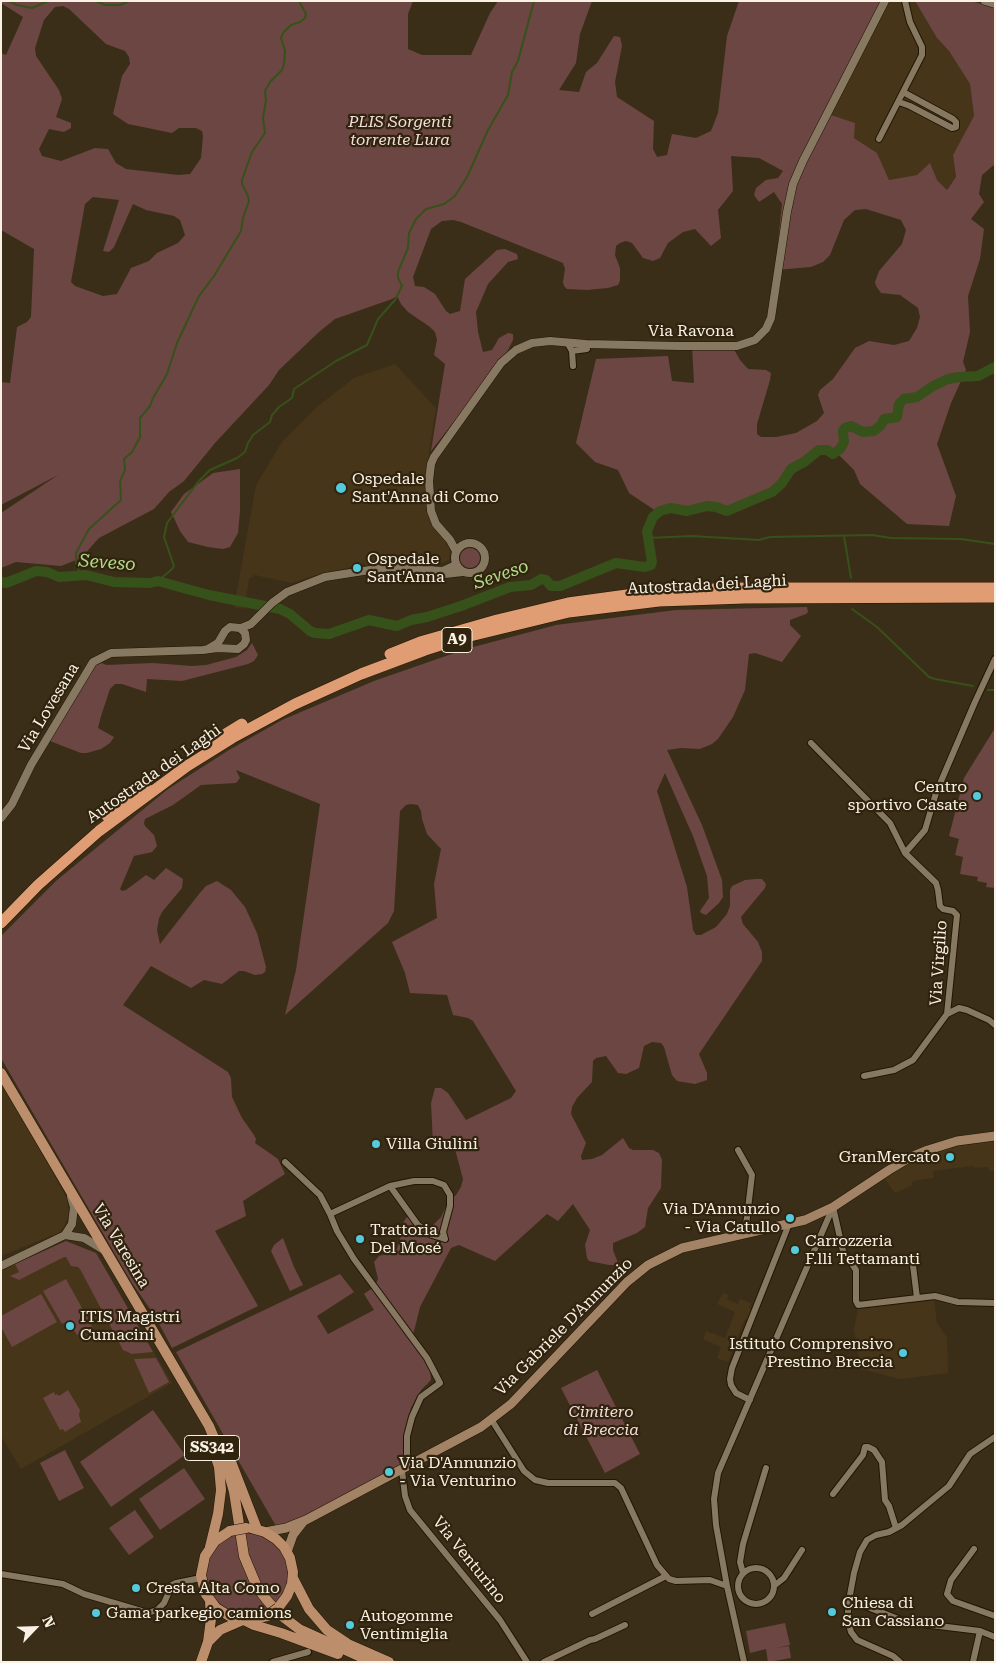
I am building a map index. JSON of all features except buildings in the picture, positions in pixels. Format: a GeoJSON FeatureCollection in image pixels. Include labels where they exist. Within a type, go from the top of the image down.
{"type":"FeatureCollection","features":[{"type":"Feature","properties":{"kind":"highway","name":"Autostrada dei Laghi"},"geometry":{"type":"LineString","coordinates":[[1,913],[36,879],[123,803],[179,763],[227,732],[283,702],[351,670],[420,642],[497,620],[568,603],[656,591],[742,588],[995,588]]}},
{"type":"Feature","properties":{"kind":"highway","name":"Autostrada dei Laghi"},"geometry":{"type":"LineString","coordinates":[[1,923],[38,885],[99,831],[187,766],[232,738],[302,701],[361,674],[425,650],[466,637],[570,612],[658,601],[745,598],[995,597]]}},
{"type":"Feature","properties":{"kind":"main road","name":"Via Varesina"},"geometry":{"type":"LineString","coordinates":[[1,1073],[210,1426],[223,1456],[234,1492],[244,1556],[266,1599],[278,1613],[299,1629],[372,1662]]}},
{"type":"Feature","properties":{"kind":"main road","name":"Via Gabriele D'Annunzio"},"geometry":{"type":"LineString","coordinates":[[261,1530],[286,1528],[306,1520],[473,1432],[511,1404],[628,1282],[648,1264],[682,1248],[805,1220],[833,1207],[910,1157],[957,1141],[995,1136]]}},
{"type":"Feature","properties":{"kind":"main road","name":"SS342"},"geometry":{"type":"LineString","coordinates":[[169,1356],[188,1379],[219,1431],[261,1530]]}},
{"type":"Feature","properties":{"kind":"main road","name":"SS342"},"geometry":{"type":"LineString","coordinates":[[169,1356],[182,1389],[211,1443],[219,1467],[220,1502],[210,1547]]}},
{"type":"Feature","properties":{"kind":"main road","name":"Via Gabriele D'Annunzio"},"geometry":{"type":"LineString","coordinates":[[288,1552],[293,1535],[306,1520]]}},
{"type":"Feature","properties":{"kind":"main road"},"geometry":{"type":"LineString","coordinates":[[208,1642],[220,1630],[243,1620],[267,1616],[278,1608],[289,1593],[293,1578],[292,1564],[288,1552],[276,1539],[261,1530],[246,1528],[230,1531],[217,1539],[210,1547],[202,1563],[201,1578],[210,1602],[225,1614],[243,1620],[254,1625],[281,1632],[358,1662]]}},
{"type":"Feature","properties":{"kind":"main road"},"geometry":{"type":"LineString","coordinates":[[293,1578],[309,1609],[327,1630],[348,1644],[389,1662]]}},
{"type":"Feature","properties":{"kind":"main road"},"geometry":{"type":"LineString","coordinates":[[201,1662],[208,1642],[210,1602]]}},
{"type":"Feature","properties":{"kind":"street","name":"Via Ravona"},"geometry":{"type":"LineString","coordinates":[[456,552],[451,542],[436,524],[431,511],[429,481],[434,457],[504,359],[516,350],[532,343],[550,341],[679,346],[737,346],[750,342],[761,335],[766,329],[771,318],[793,184],[885,1]]}},
{"type":"Feature","properties":{"kind":"street"},"geometry":{"type":"LineString","coordinates":[[879,139],[922,55],[922,47],[910,22],[905,1]]}},
{"type":"Feature","properties":{"kind":"street"},"geometry":{"type":"LineString","coordinates":[[985,1],[995,4]]}},
{"type":"Feature","properties":{"kind":"street"},"geometry":{"type":"LineString","coordinates":[[898,102],[952,128],[956,127],[956,122],[903,92]]}},
{"type":"Feature","properties":{"kind":"street"},"geometry":{"type":"LineString","coordinates":[[934,118],[938,111]]}},
{"type":"Feature","properties":{"kind":"street"},"geometry":{"type":"LineString","coordinates":[[568,342],[572,351],[573,366]]}},
{"type":"Feature","properties":{"kind":"street"},"geometry":{"type":"LineString","coordinates":[[572,351],[587,349]]}},
{"type":"Feature","properties":{"kind":"street"},"geometry":{"type":"LineString","coordinates":[[208,649],[218,644],[225,631],[230,627],[237,626],[241,628],[251,624],[272,603],[287,592],[322,580],[390,570],[437,575],[468,573],[478,571],[482,567],[485,558],[482,549],[469,543],[451,542]]}},
{"type":"Feature","properties":{"kind":"street"},"geometry":{"type":"LineString","coordinates":[[463,544],[456,552],[455,561],[456,565],[463,572]]}},
{"type":"Feature","properties":{"kind":"street"},"geometry":{"type":"LineString","coordinates":[[322,580],[325,577],[381,567],[443,571],[456,565]]}},
{"type":"Feature","properties":{"kind":"street"},"geometry":{"type":"LineString","coordinates":[[223,637],[224,644],[229,648],[235,650],[242,647],[259,616]]}},
{"type":"Feature","properties":{"kind":"street"},"geometry":{"type":"LineString","coordinates":[[241,628],[246,637]]}},
{"type":"Feature","properties":{"kind":"street","name":"Via Lovesana"},"geometry":{"type":"LineString","coordinates":[[1,818],[12,804],[31,765],[93,662],[111,652],[229,648]]}},
{"type":"Feature","properties":{"kind":"street"},"geometry":{"type":"LineString","coordinates":[[905,853],[925,830],[936,793],[995,659]]}},
{"type":"Feature","properties":{"kind":"street","name":"Via Virgilio"},"geometry":{"type":"LineString","coordinates":[[811,743],[890,823],[905,853],[936,883],[940,906],[943,910],[953,911],[957,915],[947,1014]]}},
{"type":"Feature","properties":{"kind":"street","name":"Via Virgilio"},"geometry":{"type":"LineString","coordinates":[[947,1014],[959,1008],[995,1024]]}},
{"type":"Feature","properties":{"kind":"street"},"geometry":{"type":"LineString","coordinates":[[864,1076],[894,1070],[912,1060],[947,1014]]}},
{"type":"Feature","properties":{"kind":"street"},"geometry":{"type":"LineString","coordinates":[[738,1150],[752,1175],[745,1234]]}},
{"type":"Feature","properties":{"kind":"street"},"geometry":{"type":"LineString","coordinates":[[285,1162],[320,1195],[330,1214],[390,1186],[414,1181],[433,1181],[444,1185],[450,1195],[450,1206],[443,1232],[445,1239],[432,1235],[418,1225],[390,1186]]}},
{"type":"Feature","properties":{"kind":"street"},"geometry":{"type":"LineString","coordinates":[[1,1266],[65,1235],[72,1224],[74,1207],[68,1188]]}},
{"type":"Feature","properties":{"kind":"street"},"geometry":{"type":"LineString","coordinates":[[833,1207],[843,1251],[856,1270],[856,1301],[858,1304],[935,1296],[958,1302],[995,1303]]}},
{"type":"Feature","properties":{"kind":"street"},"geometry":{"type":"LineString","coordinates":[[744,1662],[716,1526],[714,1499],[718,1474],[833,1207]]}},
{"type":"Feature","properties":{"kind":"street","name":"Via Venturino"},"geometry":{"type":"LineString","coordinates":[[330,1214],[337,1231],[354,1259],[427,1358],[440,1383],[421,1397],[407,1436],[404,1469],[405,1496],[410,1510],[500,1620],[527,1662]]}},
{"type":"Feature","properties":{"kind":"street"},"geometry":{"type":"LineString","coordinates":[[72,1224],[89,1220]]}},
{"type":"Feature","properties":{"kind":"street"},"geometry":{"type":"LineString","coordinates":[[750,1400],[736,1393],[730,1385],[732,1368],[789,1224]]}},
{"type":"Feature","properties":{"kind":"street"},"geometry":{"type":"LineString","coordinates":[[65,1235],[84,1238],[108,1253]]}},
{"type":"Feature","properties":{"kind":"street"},"geometry":{"type":"LineString","coordinates":[[912,1257],[917,1298]]}},
{"type":"Feature","properties":{"kind":"street"},"geometry":{"type":"LineString","coordinates":[[491,1419],[524,1471],[535,1480],[548,1483],[615,1483],[621,1488],[632,1507],[657,1565],[666,1576],[676,1581],[710,1580],[727,1586]]}},
{"type":"Feature","properties":{"kind":"street"},"geometry":{"type":"LineString","coordinates":[[900,1662],[892,1656],[857,1640],[851,1632],[848,1621],[848,1606],[860,1552],[867,1540],[896,1528],[949,1486],[970,1454],[995,1437]]}},
{"type":"Feature","properties":{"kind":"street"},"geometry":{"type":"LineString","coordinates":[[833,1494],[863,1455],[865,1447],[874,1450],[882,1462],[885,1500],[889,1506],[896,1528]]}},
{"type":"Feature","properties":{"kind":"street"},"geometry":{"type":"LineString","coordinates":[[743,1573],[754,1568],[765,1570],[770,1574],[774,1592],[767,1601],[756,1605],[744,1601],[740,1596],[738,1584],[743,1573],[740,1562],[743,1544],[766,1468]]}},
{"type":"Feature","properties":{"kind":"street"},"geometry":{"type":"LineString","coordinates":[[974,1549],[951,1580],[947,1594],[953,1601],[995,1616]]}},
{"type":"Feature","properties":{"kind":"street"},"geometry":{"type":"LineString","coordinates":[[774,1586],[784,1578],[802,1550]]}},
{"type":"Feature","properties":{"kind":"street"},"geometry":{"type":"LineString","coordinates":[[1,1574],[63,1584],[84,1594],[148,1614],[157,1610],[164,1603],[172,1586],[180,1581],[201,1578]]}},
{"type":"Feature","properties":{"kind":"street"},"geometry":{"type":"LineString","coordinates":[[592,1614],[666,1576]]}},
{"type":"Feature","properties":{"kind":"street"},"geometry":{"type":"LineString","coordinates":[[732,1608],[744,1601]]}},
{"type":"Feature","properties":{"kind":"street"},"geometry":{"type":"LineString","coordinates":[[865,1606],[906,1622],[980,1631],[995,1637]]}},
{"type":"Feature","properties":{"kind":"street"},"geometry":{"type":"LineString","coordinates":[[544,1662],[625,1626]]}},
{"type":"Feature","properties":{"kind":"street"},"geometry":{"type":"LineString","coordinates":[[973,1662],[980,1631]]}},
{"type":"Feature","properties":{"kind":"street"},"geometry":{"type":"LineString","coordinates":[[273,1662],[308,1652]]}},
{"type":"Feature","properties":{"kind":"shaded area"},"geometry":{"type":"Polygon","coordinates":[[[888,1],[915,1],[937,38],[949,51],[970,84],[974,116],[953,155],[956,177],[947,190],[937,180],[917,175],[889,180],[877,153],[854,138],[831,115],[888,1]]]}},
{"type":"Feature","properties":{"kind":"shaded area","name":"Ospedale Sant'Anna di Como"},"geometry":{"type":"Polygon","coordinates":[[[395,364],[436,408],[429,452],[427,490],[442,536],[450,547],[449,560],[432,568],[393,563],[368,566],[364,563],[292,583],[255,575],[249,579],[244,609],[234,607],[256,485],[282,442],[318,406],[354,378],[395,364]]]}},
{"type":"Feature","properties":{"kind":"shaded area"},"geometry":{"type":"Polygon","coordinates":[[[1,1084],[67,1199],[69,1215],[63,1228],[58,1233],[1,1256],[1,1084]]]}},
{"type":"Feature","properties":{"kind":"shaded area","name":"GranMercato"},"geometry":{"type":"Polygon","coordinates":[[[995,1141],[995,1171],[989,1171],[988,1167],[975,1168],[974,1166],[933,1171],[934,1178],[911,1182],[913,1185],[895,1193],[884,1178],[909,1162],[929,1153],[959,1146],[995,1141]]]}},
{"type":"Feature","properties":{"kind":"shaded area","name":"ITIS Magistri Cumacini"},"geometry":{"type":"Polygon","coordinates":[[[66,1241],[96,1253],[172,1383],[21,1469],[1,1436],[1,1270],[66,1241]]]}},
{"type":"Feature","properties":{"kind":"shaded area"},"geometry":{"type":"Polygon","coordinates":[[[723,1293],[729,1295],[727,1299],[738,1304],[740,1299],[751,1303],[749,1308],[752,1309],[748,1320],[745,1319],[728,1362],[717,1358],[721,1347],[703,1339],[706,1331],[725,1338],[735,1312],[717,1304],[723,1293]]]}},
{"type":"Feature","properties":{"kind":"shaded area","name":"Istituto Comprensivo Prestino Breccia"},"geometry":{"type":"Polygon","coordinates":[[[934,1299],[937,1323],[947,1338],[948,1373],[900,1379],[861,1369],[854,1330],[858,1308],[934,1299]]]}},
{"type":"Feature","properties":{"kind":"green space","name":"PLIS Sorgenti torrente Lura"},"geometry":{"type":"Polygon","coordinates":[[[1,1],[413,1],[408,14],[408,49],[422,55],[471,55],[490,13],[498,1],[592,1],[580,34],[576,63],[559,90],[579,92],[586,72],[597,63],[614,36],[620,37],[622,46],[615,82],[617,97],[654,121],[653,149],[657,157],[667,155],[672,134],[696,138],[711,131],[718,113],[727,36],[739,1],[888,1],[831,115],[855,123],[854,138],[877,153],[889,180],[917,175],[930,163],[937,180],[947,190],[956,177],[953,155],[974,116],[970,84],[949,51],[937,38],[915,1],[971,1],[995,8],[995,164],[982,175],[979,194],[984,202],[971,219],[984,229],[980,259],[968,296],[970,332],[963,362],[966,370],[951,403],[937,444],[956,496],[949,526],[907,524],[860,484],[854,470],[833,449],[816,450],[796,461],[773,488],[725,508],[665,507],[656,511],[629,493],[618,470],[595,462],[576,443],[596,359],[668,356],[672,381],[694,383],[692,346],[732,346],[748,369],[766,370],[771,373],[757,424],[757,434],[761,437],[776,437],[796,433],[817,421],[824,413],[818,395],[820,390],[833,379],[855,348],[869,341],[894,345],[909,341],[917,328],[920,317],[918,308],[900,295],[881,293],[875,282],[879,271],[902,244],[906,230],[901,220],[866,209],[855,210],[844,220],[830,255],[823,262],[811,267],[775,270],[782,204],[774,192],[759,202],[754,195],[756,188],[766,180],[778,178],[783,171],[759,158],[731,156],[733,191],[718,210],[721,238],[711,246],[695,229],[683,232],[668,243],[660,258],[653,261],[643,258],[632,243],[626,241],[620,243],[616,246],[615,255],[620,268],[620,281],[618,285],[608,288],[567,289],[563,282],[565,269],[563,263],[461,222],[453,220],[442,221],[431,229],[413,277],[415,286],[424,287],[435,294],[450,314],[460,311],[465,279],[497,250],[505,249],[517,254],[518,259],[508,262],[488,284],[476,312],[483,352],[492,350],[499,338],[508,333],[513,334],[513,340],[504,358],[431,451],[445,364],[434,355],[437,340],[435,332],[408,312],[397,296],[335,319],[319,332],[279,370],[269,385],[215,443],[184,481],[169,492],[154,509],[99,538],[81,558],[61,566],[16,562],[1,568],[1,513],[58,475],[1,505],[1,382],[10,383],[17,327],[27,322],[31,317],[34,249],[1,230],[1,53],[6,55],[23,17],[1,3],[1,1]],[[63,6],[55,7],[44,20],[35,48],[36,56],[59,90],[62,99],[56,117],[71,123],[71,128],[64,132],[49,129],[39,149],[42,156],[61,161],[95,148],[108,149],[116,163],[126,169],[178,175],[190,174],[201,158],[202,131],[196,128],[179,128],[172,133],[128,124],[113,114],[122,76],[130,64],[129,57],[125,51],[106,44],[69,9],[63,6]],[[93,197],[85,204],[71,282],[75,286],[103,296],[117,294],[131,268],[149,261],[157,253],[178,243],[185,235],[180,220],[174,216],[146,210],[133,204],[114,247],[109,252],[103,251],[119,200],[93,197]]]}},
{"type":"Feature","properties":{"kind":"green space"},"geometry":{"type":"Polygon","coordinates":[[[240,469],[238,533],[230,547],[223,549],[188,542],[180,531],[171,512],[184,494],[213,473],[240,469]]]}},
{"type":"Feature","properties":{"kind":"green space"},"geometry":{"type":"Polygon","coordinates":[[[470,548],[477,551],[480,558],[477,565],[470,568],[463,565],[460,558],[463,551],[470,548]]]}},
{"type":"Feature","properties":{"kind":"green space"},"geometry":{"type":"Polygon","coordinates":[[[807,607],[808,612],[806,614],[790,620],[790,625],[801,636],[782,662],[755,653],[749,654],[745,690],[733,717],[718,739],[700,749],[681,748],[667,750],[702,825],[722,880],[723,897],[706,915],[700,911],[709,898],[707,876],[693,836],[665,773],[657,791],[687,887],[693,930],[696,935],[701,935],[716,927],[727,914],[730,906],[730,890],[732,886],[745,880],[756,879],[762,879],[766,884],[765,888],[741,917],[743,924],[758,942],[762,952],[762,961],[699,1054],[707,1073],[707,1080],[695,1084],[677,1081],[672,1075],[664,1047],[661,1043],[652,1042],[644,1046],[639,1068],[626,1074],[618,1073],[606,1056],[596,1058],[593,1061],[592,1082],[577,1098],[572,1107],[571,1114],[586,1143],[581,1156],[582,1160],[602,1155],[623,1138],[629,1148],[633,1150],[653,1150],[659,1153],[662,1160],[661,1188],[648,1208],[645,1227],[637,1233],[613,1243],[613,1250],[618,1263],[615,1265],[589,1261],[585,1245],[590,1230],[573,1204],[558,1221],[547,1214],[495,1261],[459,1245],[451,1248],[420,1307],[413,1335],[375,1286],[378,1279],[374,1262],[379,1256],[394,1252],[397,1248],[400,1241],[401,1227],[406,1218],[410,1216],[430,1228],[441,1217],[448,1202],[461,1187],[463,1179],[452,1138],[433,1144],[431,1103],[435,1088],[441,1088],[448,1093],[466,1120],[511,1098],[516,1091],[473,1021],[453,1015],[447,995],[410,993],[405,973],[392,942],[437,918],[434,884],[441,849],[427,834],[418,805],[406,805],[400,811],[394,911],[388,923],[285,1015],[296,970],[320,804],[236,770],[240,778],[236,783],[201,785],[173,805],[145,819],[145,826],[154,835],[157,846],[152,852],[134,856],[120,889],[122,891],[126,890],[146,875],[154,880],[166,868],[183,879],[182,888],[159,918],[157,930],[160,944],[206,886],[217,881],[231,890],[245,907],[257,933],[266,967],[265,972],[262,974],[255,975],[239,971],[222,984],[204,980],[191,988],[151,966],[123,1005],[228,1072],[231,1078],[232,1097],[242,1118],[256,1139],[255,1143],[278,1159],[285,1174],[243,1201],[246,1216],[215,1231],[258,1306],[172,1348],[155,1316],[132,1283],[1,1058],[1,936],[57,880],[168,789],[229,750],[282,720],[374,681],[466,649],[556,625],[676,610],[807,607]]]}},
{"type":"Feature","properties":{"kind":"green space"},"geometry":{"type":"Polygon","coordinates":[[[252,643],[258,655],[254,661],[248,664],[182,681],[147,679],[146,692],[122,684],[115,684],[110,689],[98,728],[114,737],[110,743],[101,749],[81,753],[42,738],[90,668],[96,665],[102,663],[106,665],[153,663],[192,666],[206,665],[236,657],[247,650],[252,643]]]}},
{"type":"Feature","properties":{"kind":"green space","name":"Centro sportivo Casate"},"geometry":{"type":"Polygon","coordinates":[[[995,728],[995,888],[986,887],[987,883],[977,881],[978,877],[960,874],[963,857],[955,855],[959,839],[949,836],[964,778],[995,728]]]}},
{"type":"Feature","properties":{"kind":"green space"},"geometry":{"type":"Polygon","coordinates":[[[283,1238],[303,1285],[290,1291],[271,1251],[274,1245],[283,1238]]]}},
{"type":"Feature","properties":{"kind":"green space"},"geometry":{"type":"Polygon","coordinates":[[[66,1241],[96,1253],[153,1352],[132,1354],[123,1350],[80,1269],[71,1266],[66,1257],[19,1280],[10,1276],[19,1272],[15,1264],[66,1241]]]}},
{"type":"Feature","properties":{"kind":"green space"},"geometry":{"type":"Polygon","coordinates":[[[340,1274],[354,1292],[317,1316],[328,1334],[374,1310],[364,1294],[374,1287],[425,1361],[430,1371],[431,1380],[421,1390],[411,1408],[405,1434],[405,1464],[294,1521],[276,1526],[176,1352],[340,1274]]]}},
{"type":"Feature","properties":{"kind":"green space"},"geometry":{"type":"Polygon","coordinates":[[[66,1279],[93,1328],[77,1335],[68,1321],[62,1324],[43,1291],[66,1279]]]}},
{"type":"Feature","properties":{"kind":"green space"},"geometry":{"type":"Polygon","coordinates":[[[41,1294],[57,1322],[12,1347],[1,1327],[1,1316],[41,1294]]]}},
{"type":"Feature","properties":{"kind":"green space"},"geometry":{"type":"Polygon","coordinates":[[[156,1358],[169,1382],[149,1393],[134,1359],[156,1358]]]}},
{"type":"Feature","properties":{"kind":"green space","name":"Cimitero di Breccia"},"geometry":{"type":"Polygon","coordinates":[[[597,1370],[640,1454],[605,1473],[561,1388],[597,1370]]]}},
{"type":"Feature","properties":{"kind":"green space"},"geometry":{"type":"Polygon","coordinates":[[[68,1390],[80,1410],[81,1422],[65,1432],[63,1429],[60,1430],[43,1398],[54,1392],[55,1395],[59,1396],[68,1390]]]}},
{"type":"Feature","properties":{"kind":"green space"},"geometry":{"type":"Polygon","coordinates":[[[153,1410],[185,1455],[111,1507],[80,1462],[153,1410]]]}},
{"type":"Feature","properties":{"kind":"green space"},"geometry":{"type":"Polygon","coordinates":[[[65,1450],[84,1488],[59,1501],[40,1463],[65,1450]]]}},
{"type":"Feature","properties":{"kind":"green space"},"geometry":{"type":"Polygon","coordinates":[[[184,1468],[205,1499],[160,1530],[139,1499],[184,1468]]]}},
{"type":"Feature","properties":{"kind":"green space"},"geometry":{"type":"Polygon","coordinates":[[[135,1510],[154,1537],[129,1555],[109,1528],[135,1510]]]}},
{"type":"Feature","properties":{"kind":"green space"},"geometry":{"type":"Polygon","coordinates":[[[243,1533],[262,1535],[277,1545],[286,1559],[288,1574],[286,1588],[280,1599],[274,1604],[260,1584],[249,1559],[243,1533]]]}},
{"type":"Feature","properties":{"kind":"green space"},"geometry":{"type":"Polygon","coordinates":[[[236,1534],[268,1608],[258,1612],[243,1614],[221,1605],[214,1597],[206,1579],[208,1560],[219,1544],[236,1534]]]}},
{"type":"Feature","properties":{"kind":"green space"},"geometry":{"type":"Polygon","coordinates":[[[785,1623],[790,1645],[776,1648],[789,1646],[791,1658],[768,1662],[766,1649],[750,1653],[746,1631],[785,1623]]]}},
{"type":"Feature","properties":{"kind":"waterway"},"geometry":{"type":"LineString","coordinates":[[9,1],[32,8],[48,1]]}},
{"type":"Feature","properties":{"kind":"waterway"},"geometry":{"type":"LineString","coordinates":[[96,1],[105,5],[120,5],[129,1]]}},
{"type":"Feature","properties":{"kind":"waterway"},"geometry":{"type":"LineString","coordinates":[[81,576],[76,563],[76,553],[89,529],[121,500],[120,481],[125,470],[124,459],[132,452],[140,437],[140,418],[150,406],[167,374],[177,343],[199,296],[214,276],[241,231],[249,201],[242,180],[252,152],[265,133],[263,118],[266,100],[265,91],[270,82],[282,70],[284,64],[285,51],[281,38],[291,25],[305,18],[306,14],[299,1]]}},
{"type":"Feature","properties":{"kind":"waterway"},"geometry":{"type":"LineString","coordinates":[[158,581],[174,566],[164,537],[167,523],[198,482],[210,470],[237,458],[245,452],[253,435],[270,422],[272,415],[279,407],[292,398],[294,389],[336,361],[367,345],[378,319],[395,300],[402,286],[398,278],[398,272],[408,248],[409,233],[416,219],[426,209],[444,204],[455,196],[467,177],[488,130],[508,95],[512,72],[518,61],[534,1]]}},
{"type":"Feature","properties":{"kind":"waterway","name":"Seveso"},"geometry":{"type":"LineString","coordinates":[[1,582],[6,583],[36,571],[47,572],[59,577],[86,575],[114,582],[150,583],[158,581],[209,595],[280,609],[290,614],[315,633],[329,634],[369,620],[397,626],[411,620],[461,606],[510,587],[531,585],[541,579],[546,580],[551,586],[560,586],[616,563],[645,567],[651,565],[647,531],[653,517],[660,511],[671,508],[687,511],[707,506],[727,511],[772,492],[782,483],[791,469],[804,462],[819,450],[827,450],[833,454],[840,449],[844,442],[843,431],[845,428],[851,426],[863,432],[874,431],[881,425],[884,419],[897,417],[899,404],[904,399],[917,397],[948,379],[978,376],[995,367]]}},
{"type":"Feature","properties":{"kind":"waterway"},"geometry":{"type":"LineString","coordinates":[[648,538],[692,536],[759,540],[770,537],[872,535],[891,538],[961,539],[995,544]]}},
{"type":"Feature","properties":{"kind":"waterway"},"geometry":{"type":"LineString","coordinates":[[844,536],[851,578]]}},
{"type":"Feature","properties":{"kind":"waterway"},"geometry":{"type":"LineString","coordinates":[[852,609],[877,627],[929,677],[973,686]]}},
{"type":"Feature","properties":{"kind":"waterway"},"geometry":{"type":"LineString","coordinates":[[988,690],[995,690]]}},
{"type":"Feature","properties":{"kind":"place","name":"Ospedale Sant'Anna di Como"},"geometry":{"type":"Point","coordinates":[341,488]}},
{"type":"Feature","properties":{"kind":"place","name":"Ospedale Sant'Anna"},"geometry":{"type":"Point","coordinates":[357,568]}},
{"type":"Feature","properties":{"kind":"place","name":"Centro sportivo Casate"},"geometry":{"type":"Point","coordinates":[977,796]}},
{"type":"Feature","properties":{"kind":"place","name":"Villa Giulini"},"geometry":{"type":"Point","coordinates":[376,1144]}},
{"type":"Feature","properties":{"kind":"place","name":"GranMercato"},"geometry":{"type":"Point","coordinates":[950,1157]}},
{"type":"Feature","properties":{"kind":"place","name":"Via D'Annunzio - Via Catullo"},"geometry":{"type":"Point","coordinates":[790,1218]}},
{"type":"Feature","properties":{"kind":"place","name":"Trattoria Del Mosé"},"geometry":{"type":"Point","coordinates":[360,1239]}},
{"type":"Feature","properties":{"kind":"place","name":"Carrozzeria F.lli Tettamanti"},"geometry":{"type":"Point","coordinates":[795,1250]}},
{"type":"Feature","properties":{"kind":"place","name":"ITIS Magistri Cumacini"},"geometry":{"type":"Point","coordinates":[70,1326]}},
{"type":"Feature","properties":{"kind":"place","name":"Istituto Comprensivo Prestino Breccia"},"geometry":{"type":"Point","coordinates":[903,1353]}},
{"type":"Feature","properties":{"kind":"place","name":"Via D'Annunzio - Via Venturino"},"geometry":{"type":"Point","coordinates":[389,1472]}},
{"type":"Feature","properties":{"kind":"place","name":"Cresta Alta Como"},"geometry":{"type":"Point","coordinates":[136,1588]}},
{"type":"Feature","properties":{"kind":"place","name":"Chiesa di San Cassiano"},"geometry":{"type":"Point","coordinates":[832,1612]}},
{"type":"Feature","properties":{"kind":"place","name":"Gama parkegio camions"},"geometry":{"type":"Point","coordinates":[96,1613]}},
{"type":"Feature","properties":{"kind":"place","name":"Autogomme Ventimiglia"},"geometry":{"type":"Point","coordinates":[350,1625]}}]}
